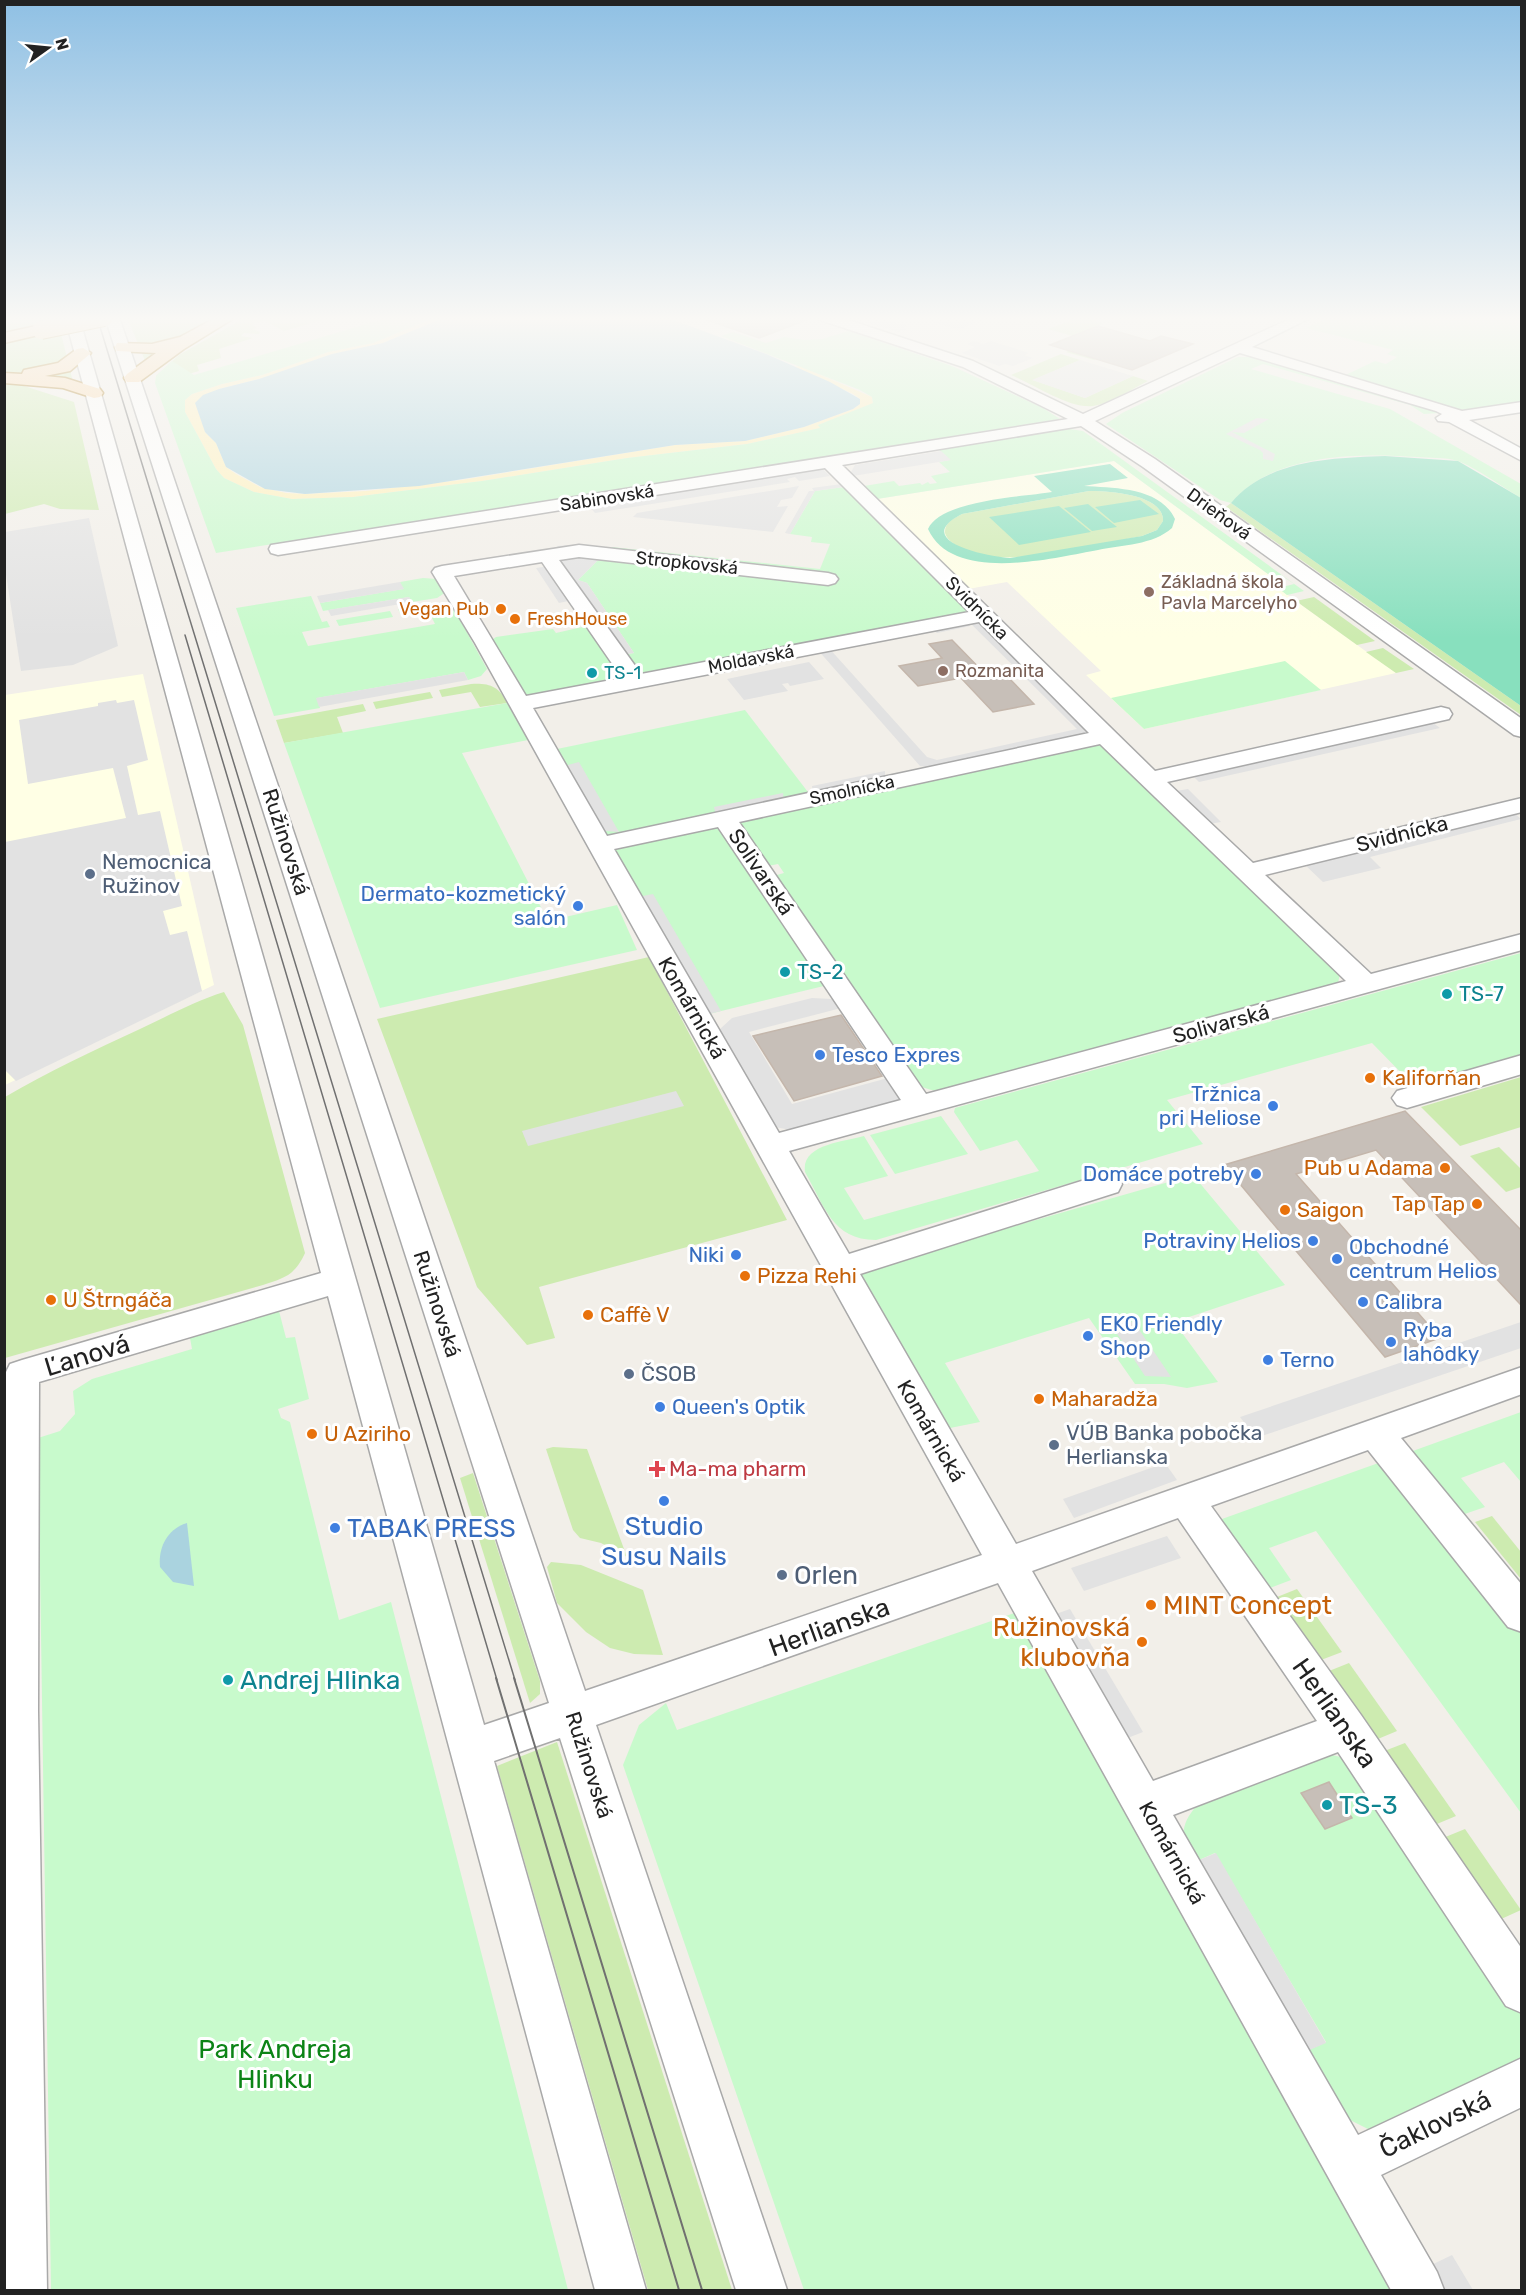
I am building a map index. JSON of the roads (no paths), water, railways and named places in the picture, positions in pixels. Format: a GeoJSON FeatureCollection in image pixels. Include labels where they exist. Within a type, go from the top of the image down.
{"type":"FeatureCollection","features":[{"type":"Feature","properties":{"kind":"street"},"geometry":{"type":"LineString","coordinates":[[103,424],[620,2290]]}},
{"type":"Feature","properties":{"kind":"street","name":"Ružinovská"},"geometry":{"type":"LineString","coordinates":[[148,424],[762,2290]]}},
{"type":"Feature","properties":{"kind":"street","name":"Sabinovská"},"geometry":{"type":"LineString","coordinates":[[278,549],[1065,424]]}},
{"type":"Feature","properties":{"kind":"street","name":"Drieňová"},"geometry":{"type":"LineString","coordinates":[[1089,424],[1149,464],[1521,730]]}},
{"type":"Feature","properties":{"kind":"street"},"geometry":{"type":"LineString","coordinates":[[1469,424],[1521,456]]}},
{"type":"Feature","properties":{"kind":"street","name":"Svidnícka"},"geometry":{"type":"LineString","coordinates":[[830,463],[1360,986]]}},
{"type":"Feature","properties":{"kind":"street","name":"Stropkovská"},"geometry":{"type":"LineString","coordinates":[[442,572],[579,551],[828,579]]}},
{"type":"Feature","properties":{"kind":"street"},"geometry":{"type":"LineString","coordinates":[[546,555],[634,681]]}},
{"type":"Feature","properties":{"kind":"street","name":"Komárnická"},"geometry":{"type":"LineString","coordinates":[[442,572],[1419,2290]]}},
{"type":"Feature","properties":{"kind":"street","name":"Moldavská"},"geometry":{"type":"LineString","coordinates":[[518,704],[984,615]]}},
{"type":"Feature","properties":{"kind":"street"},"geometry":{"type":"LineString","coordinates":[[1150,779],[1441,714]]}},
{"type":"Feature","properties":{"kind":"street","name":"Smolnícka"},"geometry":{"type":"LineString","coordinates":[[599,845],[1106,736]]}},
{"type":"Feature","properties":{"kind":"street","name":"Svidnícka"},"geometry":{"type":"LineString","coordinates":[[1247,872],[1521,806]]}},
{"type":"Feature","properties":{"kind":"street","name":"Solivarská"},"geometry":{"type":"LineString","coordinates":[[724,818],[920,1105]]}},
{"type":"Feature","properties":{"kind":"street","name":"Solivarská"},"geometry":{"type":"LineString","coordinates":[[770,1146],[1521,942]]}},
{"type":"Feature","properties":{"kind":"street"},"geometry":{"type":"LineString","coordinates":[[1407,1098],[1521,1064]]}},
{"type":"Feature","properties":{"kind":"street"},"geometry":{"type":"LineString","coordinates":[[839,1269],[1107,1184]]}},
{"type":"Feature","properties":{"kind":"street","name":"Ľanová"},"geometry":{"type":"LineString","coordinates":[[21,2290],[11,1899],[18,1711],[22,1374],[340,1280]]}},
{"type":"Feature","properties":{"kind":"street","name":"Herlianska"},"geometry":{"type":"LineString","coordinates":[[471,1749],[573,1716],[1521,1380]]}},
{"type":"Feature","properties":{"kind":"street"},"geometry":{"type":"LineString","coordinates":[[1374,1431],[1521,1615]]}},
{"type":"Feature","properties":{"kind":"street","name":"Herlianska"},"geometry":{"type":"LineString","coordinates":[[1185,1499],[1347,1729],[1521,1990]]}},
{"type":"Feature","properties":{"kind":"street"},"geometry":{"type":"LineString","coordinates":[[1144,1805],[1347,1729]]}},
{"type":"Feature","properties":{"kind":"street","name":"Čaklovská"},"geometry":{"type":"LineString","coordinates":[[1348,2166],[1521,2082]]}},
{"type":"Feature","properties":{"kind":"water"},"geometry":{"type":"Polygon","coordinates":[[[202,424],[812,424],[745,441],[675,445],[419,486],[305,494],[265,489],[226,467],[216,443],[205,432],[202,424]]]}},
{"type":"Feature","properties":{"kind":"water"},"geometry":{"type":"Polygon","coordinates":[[[187,1523],[194,1586],[173,1582],[160,1567],[162,1546],[165,1540],[174,1530],[187,1523]]]}},
{"type":"Feature","properties":{"kind":"tram line"},"geometry":{"type":"LineString","coordinates":[[130,424],[515,1680]]}},
{"type":"Feature","properties":{"kind":"tram line"},"geometry":{"type":"LineString","coordinates":[[185,635],[497,1680]]}},
{"type":"Feature","properties":{"kind":"tram line"},"geometry":{"type":"LineString","coordinates":[[496,1678],[679,2290]]}},
{"type":"Feature","properties":{"kind":"tram line"},"geometry":{"type":"LineString","coordinates":[[514,1678],[702,2290]]}},
{"type":"Feature","properties":{"kind":"place","name":"Základná škola Pavla Marcelyho"},"geometry":{"type":"Point","coordinates":[1149,592]}},
{"type":"Feature","properties":{"kind":"place","name":"Vegan Pub"},"geometry":{"type":"Point","coordinates":[501,609]}},
{"type":"Feature","properties":{"kind":"place","name":"FreshHouse"},"geometry":{"type":"Point","coordinates":[515,619]}},
{"type":"Feature","properties":{"kind":"place","name":"Rozmanita"},"geometry":{"type":"Point","coordinates":[943,671]}},
{"type":"Feature","properties":{"kind":"place","name":"TS-1"},"geometry":{"type":"Point","coordinates":[592,673]}},
{"type":"Feature","properties":{"kind":"place","name":"Nemocnica Ružinov"},"geometry":{"type":"Point","coordinates":[90,874]}},
{"type":"Feature","properties":{"kind":"place","name":"Dermato-kozmetický salón"},"geometry":{"type":"Point","coordinates":[578,906]}},
{"type":"Feature","properties":{"kind":"place","name":"TS-2"},"geometry":{"type":"Point","coordinates":[785,972]}},
{"type":"Feature","properties":{"kind":"place","name":"TS-7"},"geometry":{"type":"Point","coordinates":[1447,994]}},
{"type":"Feature","properties":{"kind":"place","name":"Tesco Expres"},"geometry":{"type":"Point","coordinates":[820,1055]}},
{"type":"Feature","properties":{"kind":"place","name":"Kaliforňan"},"geometry":{"type":"Point","coordinates":[1370,1078]}},
{"type":"Feature","properties":{"kind":"place","name":"Tržnica pri Heliose"},"geometry":{"type":"Point","coordinates":[1273,1106]}},
{"type":"Feature","properties":{"kind":"place","name":"Pub u Adama"},"geometry":{"type":"Point","coordinates":[1445,1168]}},
{"type":"Feature","properties":{"kind":"place","name":"Domáce potreby"},"geometry":{"type":"Point","coordinates":[1256,1174]}},
{"type":"Feature","properties":{"kind":"place","name":"Tap Tap"},"geometry":{"type":"Point","coordinates":[1477,1204]}},
{"type":"Feature","properties":{"kind":"place","name":"Saigon"},"geometry":{"type":"Point","coordinates":[1285,1210]}},
{"type":"Feature","properties":{"kind":"place","name":"Potraviny Helios"},"geometry":{"type":"Point","coordinates":[1313,1241]}},
{"type":"Feature","properties":{"kind":"place","name":"Niki"},"geometry":{"type":"Point","coordinates":[736,1255]}},
{"type":"Feature","properties":{"kind":"place","name":"Obchodné centrum Helios"},"geometry":{"type":"Point","coordinates":[1337,1259]}},
{"type":"Feature","properties":{"kind":"place","name":"Pizza Rehi"},"geometry":{"type":"Point","coordinates":[745,1276]}},
{"type":"Feature","properties":{"kind":"place","name":"U Štrngáča"},"geometry":{"type":"Point","coordinates":[51,1300]}},
{"type":"Feature","properties":{"kind":"place","name":"Calibra"},"geometry":{"type":"Point","coordinates":[1363,1302]}},
{"type":"Feature","properties":{"kind":"place","name":"Caffè V"},"geometry":{"type":"Point","coordinates":[588,1315]}},
{"type":"Feature","properties":{"kind":"place","name":"EKO Friendly Shop"},"geometry":{"type":"Point","coordinates":[1088,1336]}},
{"type":"Feature","properties":{"kind":"place","name":"Ryba lahôdky"},"geometry":{"type":"Point","coordinates":[1391,1342]}},
{"type":"Feature","properties":{"kind":"place","name":"Terno"},"geometry":{"type":"Point","coordinates":[1268,1360]}},
{"type":"Feature","properties":{"kind":"place","name":"ČSOB"},"geometry":{"type":"Point","coordinates":[629,1374]}},
{"type":"Feature","properties":{"kind":"place","name":"Maharadža"},"geometry":{"type":"Point","coordinates":[1039,1399]}},
{"type":"Feature","properties":{"kind":"place","name":"Queen's Optik"},"geometry":{"type":"Point","coordinates":[660,1407]}},
{"type":"Feature","properties":{"kind":"place","name":"U Aziriho"},"geometry":{"type":"Point","coordinates":[312,1434]}},
{"type":"Feature","properties":{"kind":"place","name":"VÚB Banka pobočka Herlianska"},"geometry":{"type":"Point","coordinates":[1054,1445]}},
{"type":"Feature","properties":{"kind":"place","name":"Ma-ma pharm"},"geometry":{"type":"Point","coordinates":[657,1469]}},
{"type":"Feature","properties":{"kind":"place","name":"Studio Susu Nails"},"geometry":{"type":"Point","coordinates":[664,1501]}},
{"type":"Feature","properties":{"kind":"place","name":"TABAK PRESS"},"geometry":{"type":"Point","coordinates":[335,1528]}},
{"type":"Feature","properties":{"kind":"place","name":"Orlen"},"geometry":{"type":"Point","coordinates":[782,1575]}},
{"type":"Feature","properties":{"kind":"place","name":"MINT Concept"},"geometry":{"type":"Point","coordinates":[1151,1605]}},
{"type":"Feature","properties":{"kind":"place","name":"Ružinovská klubovňa"},"geometry":{"type":"Point","coordinates":[1142,1642]}},
{"type":"Feature","properties":{"kind":"place","name":"Andrej Hlinka"},"geometry":{"type":"Point","coordinates":[228,1680]}},
{"type":"Feature","properties":{"kind":"place","name":"TS-3"},"geometry":{"type":"Point","coordinates":[1327,1805]}},
{"type":"Feature","properties":{"kind":"park label","name":"Park Andreja Hlinku"},"geometry":{"type":"Point","coordinates":[275,2064]}}]}
